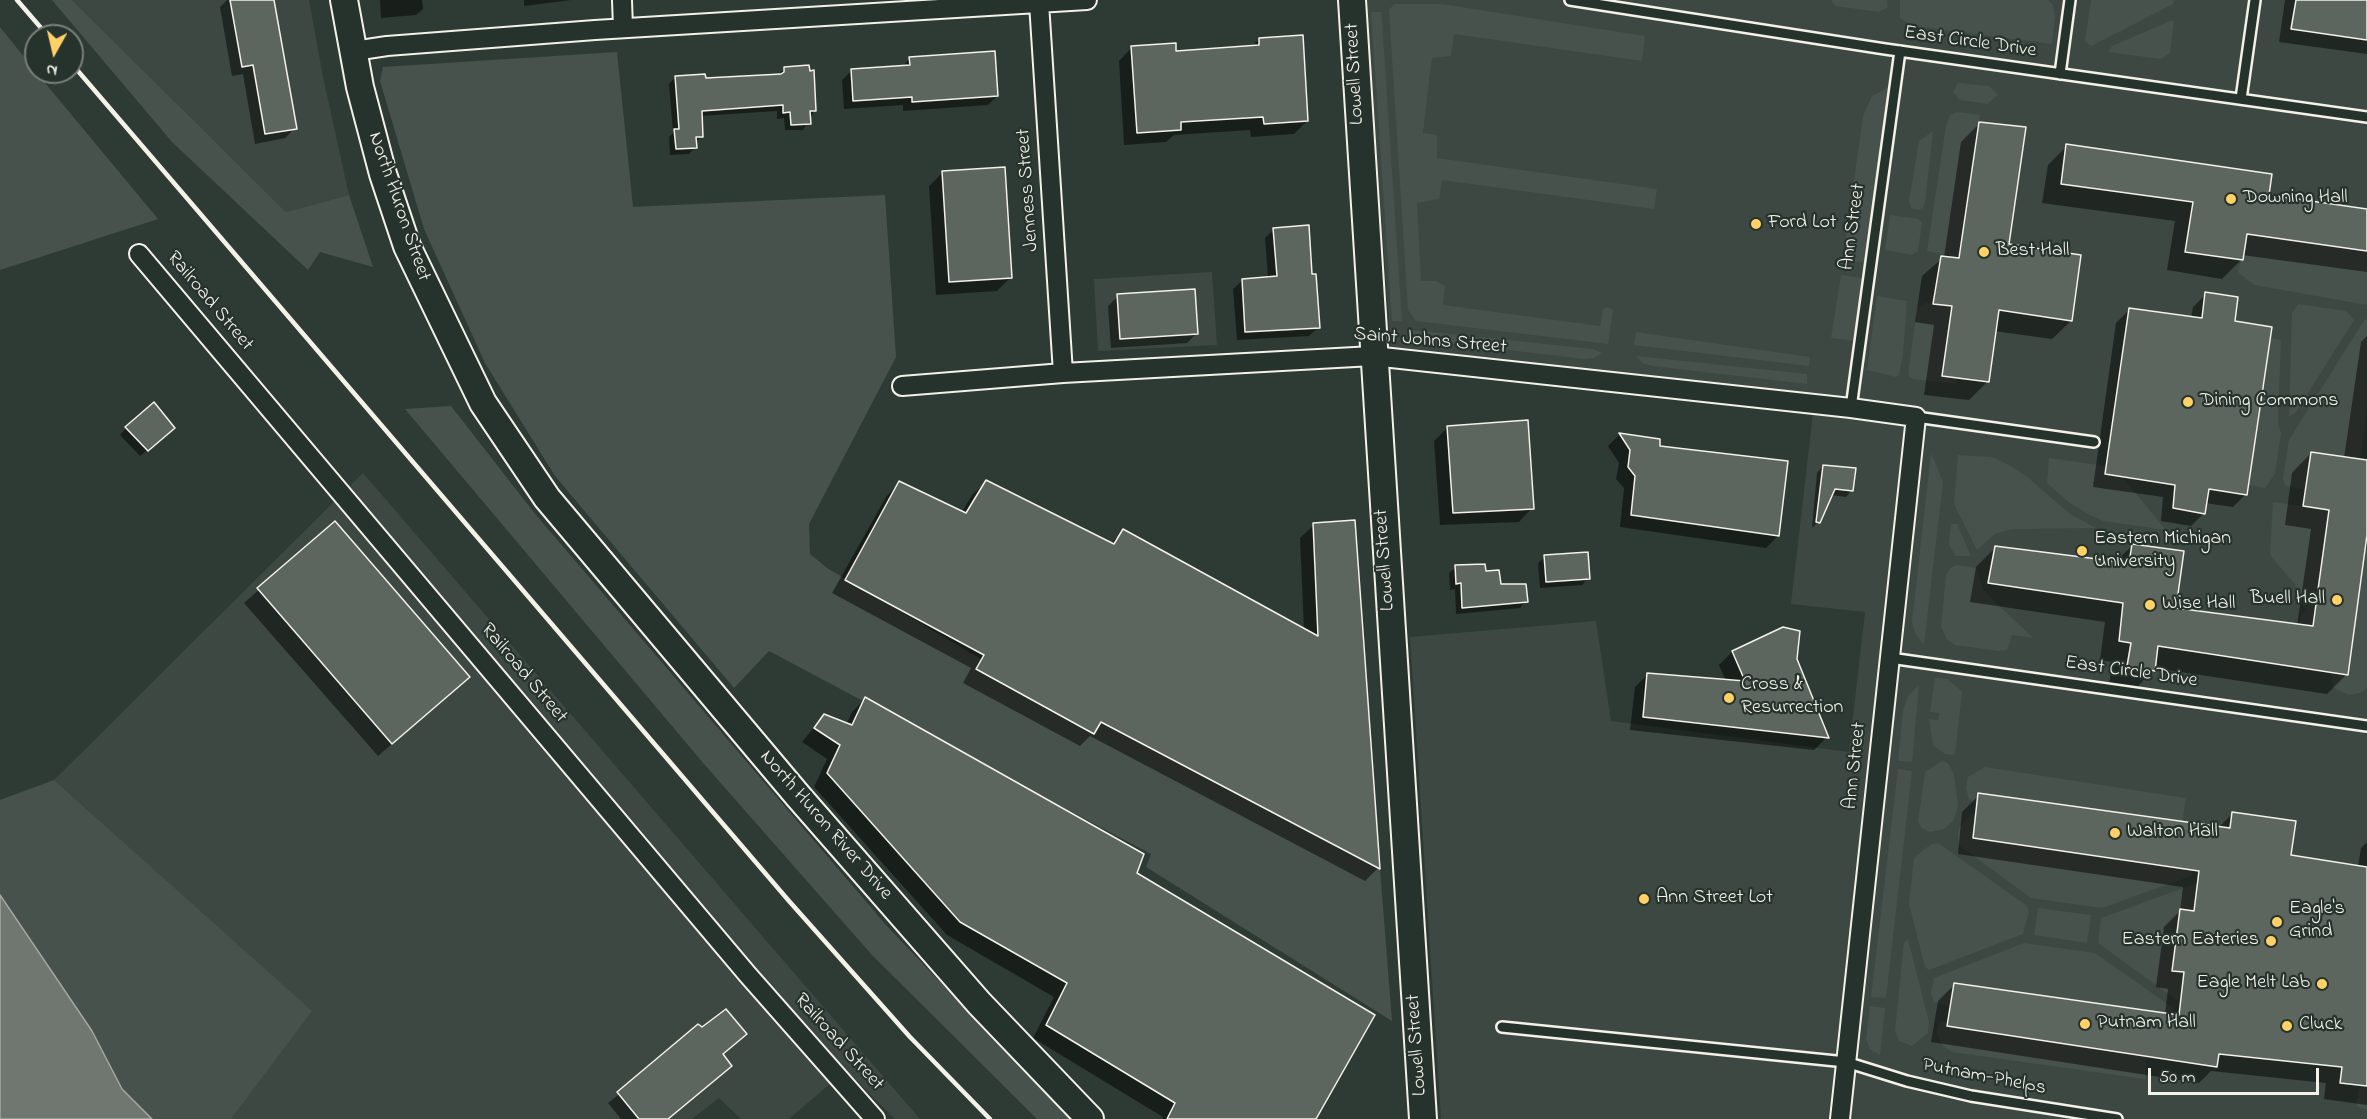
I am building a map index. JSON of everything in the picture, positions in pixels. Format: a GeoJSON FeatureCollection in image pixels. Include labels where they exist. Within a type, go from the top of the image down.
{"type":"FeatureCollection","features":[{"type":"Feature","properties":{"kind":"main road","name":"North Huron Street"},"geometry":{"type":"LineString","coordinates":[[344,0],[383,174],[407,246],[483,403],[547,498],[569,525]]}},
{"type":"Feature","properties":{"kind":"main road","name":"Lowell Street"},"geometry":{"type":"LineString","coordinates":[[1352,0],[1423,1119]]}},
{"type":"Feature","properties":{"kind":"main road","name":"North Huron River Drive"},"geometry":{"type":"LineString","coordinates":[[569,525],[798,796],[979,1003],[1090,1119]]}},
{"type":"Feature","properties":{"kind":"street"},"geometry":{"type":"LineString","coordinates":[[622,0],[623,28]]}},
{"type":"Feature","properties":{"kind":"street"},"geometry":{"type":"LineString","coordinates":[[354,51],[387,46],[623,28],[1087,0]]}},
{"type":"Feature","properties":{"kind":"street","name":"Jenness Street"},"geometry":{"type":"LineString","coordinates":[[1039,3],[1063,373]]}},
{"type":"Feature","properties":{"kind":"street","name":"Railroad Street"},"geometry":{"type":"LineString","coordinates":[[139,254],[740,966],[875,1119]]}},
{"type":"Feature","properties":{"kind":"street","name":"Saint Johns Street"},"geometry":{"type":"LineString","coordinates":[[902,386],[1063,373],[1373,356],[1916,417]]}},
{"type":"Feature","properties":{"kind":"street","name":"Ann Street"},"geometry":{"type":"LineString","coordinates":[[1840,1119],[1916,417]]}},
{"type":"Feature","properties":{"kind":"lane","name":"East Circle Drive"},"geometry":{"type":"LineString","coordinates":[[1570,0],[1900,51],[2367,117]]}},
{"type":"Feature","properties":{"kind":"lane"},"geometry":{"type":"LineString","coordinates":[[2060,74],[2070,0]]}},
{"type":"Feature","properties":{"kind":"lane"},"geometry":{"type":"LineString","coordinates":[[2241,99],[2255,0]]}},
{"type":"Feature","properties":{"kind":"lane","name":"Ann Street"},"geometry":{"type":"LineString","coordinates":[[1851,408],[1900,51]]}},
{"type":"Feature","properties":{"kind":"lane"},"geometry":{"type":"LineString","coordinates":[[1916,417],[2094,442]]}},
{"type":"Feature","properties":{"kind":"lane","name":"East Circle Drive"},"geometry":{"type":"LineString","coordinates":[[1890,658],[2367,726]]}},
{"type":"Feature","properties":{"kind":"lane","name":"Putnam-Phelps"},"geometry":{"type":"LineString","coordinates":[[1502,1027],[1846,1062],[1907,1081],[1971,1096],[2117,1119]]}},
{"type":"Feature","properties":{"kind":"shaded area"},"geometry":{"type":"Polygon","coordinates":[[[52,0],[72,0],[286,212],[349,195],[373,267],[320,252],[308,270],[172,142],[84,38],[84,24],[72,24],[52,0]]]}},
{"type":"Feature","properties":{"kind":"shaded area"},"geometry":{"type":"Polygon","coordinates":[[[72,0],[309,0],[349,195],[286,212],[72,0]]]}},
{"type":"Feature","properties":{"kind":"shaded area","name":"Eastern Michigan University"},"geometry":{"type":"Polygon","coordinates":[[[1366,0],[2367,0],[2367,1119],[1441,1119],[1410,637],[1596,621],[1611,721],[1849,752],[1865,612],[1791,604],[1813,413],[1392,366],[1366,0]]]}},
{"type":"Feature","properties":{"kind":"shaded area"},"geometry":{"type":"Polygon","coordinates":[[[1831,0],[1887,0],[1888,7],[1879,12],[1836,6],[1831,0]]]}},
{"type":"Feature","properties":{"kind":"shaded area"},"geometry":{"type":"Polygon","coordinates":[[[1900,0],[2048,0],[2053,5],[2055,16],[2052,44],[1913,26],[1900,18],[1900,0]]]}},
{"type":"Feature","properties":{"kind":"shaded area"},"geometry":{"type":"Polygon","coordinates":[[[2091,0],[2174,0],[2173,4],[2091,46],[2085,41],[2091,0]]]}},
{"type":"Feature","properties":{"kind":"shaded area"},"geometry":{"type":"Polygon","coordinates":[[[1394,4],[1442,4],[1645,36],[1642,61],[1454,34],[1451,56],[1432,58],[1431,64],[1423,133],[1437,135],[1437,158],[1657,189],[1654,209],[1442,180],[1439,199],[1417,203],[1421,281],[1436,281],[1445,286],[1443,305],[1600,326],[1603,309],[1608,307],[1613,310],[1608,344],[1416,321],[1408,310],[1389,10],[1394,4]]]}},
{"type":"Feature","properties":{"kind":"shaded area"},"geometry":{"type":"Polygon","coordinates":[[[1371,12],[1381,12],[1382,21],[1402,321],[1392,321],[1371,12]]]}},
{"type":"Feature","properties":{"kind":"shaded area"},"geometry":{"type":"Polygon","coordinates":[[[2174,21],[2170,53],[2161,59],[2108,52],[2112,46],[2174,21]]]}},
{"type":"Feature","properties":{"kind":"shaded area"},"geometry":{"type":"Polygon","coordinates":[[[0,27],[24,57],[24,84],[46,84],[158,219],[0,270],[0,27]]]}},
{"type":"Feature","properties":{"kind":"shaded area"},"geometry":{"type":"Polygon","coordinates":[[[617,52],[633,207],[885,195],[896,357],[809,524],[810,554],[827,568],[981,659],[976,670],[1094,733],[1101,722],[1380,869],[1392,1021],[1146,867],[1151,854],[769,651],[734,688],[555,476],[485,363],[424,229],[380,81],[383,67],[617,52]]]}},
{"type":"Feature","properties":{"kind":"shaded area"},"geometry":{"type":"Polygon","coordinates":[[[1958,83],[1989,86],[1998,95],[1987,104],[1960,100],[1953,92],[1958,83]]]}},
{"type":"Feature","properties":{"kind":"shaded area"},"geometry":{"type":"Polygon","coordinates":[[[1889,87],[1865,263],[1843,259],[1863,116],[1872,96],[1889,87]]]}},
{"type":"Feature","properties":{"kind":"shaded area"},"geometry":{"type":"Polygon","coordinates":[[[1957,112],[1980,115],[1959,258],[1927,251],[1946,126],[1950,115],[1957,112]]]}},
{"type":"Feature","properties":{"kind":"shaded area"},"geometry":{"type":"Polygon","coordinates":[[[1933,131],[1925,203],[1923,208],[1918,210],[1911,208],[1909,201],[1919,141],[1933,131]]]}},
{"type":"Feature","properties":{"kind":"shaded area"},"geometry":{"type":"Polygon","coordinates":[[[1890,215],[1918,219],[1922,223],[1918,251],[1912,255],[1885,250],[1890,215]]]}},
{"type":"Feature","properties":{"kind":"shaded area"},"geometry":{"type":"Polygon","coordinates":[[[2247,234],[2367,251],[2367,305],[2254,285],[2238,272],[2247,234]]]}},
{"type":"Feature","properties":{"kind":"shaded area"},"geometry":{"type":"Polygon","coordinates":[[[1212,272],[1217,345],[1098,351],[1094,279],[1212,272]]]}},
{"type":"Feature","properties":{"kind":"shaded area"},"geometry":{"type":"Polygon","coordinates":[[[1841,275],[1862,278],[1855,341],[1831,338],[1841,275]]]}},
{"type":"Feature","properties":{"kind":"shaded area"},"geometry":{"type":"Polygon","coordinates":[[[1877,296],[1907,301],[1903,354],[1899,375],[1896,377],[1867,370],[1877,296]]]}},
{"type":"Feature","properties":{"kind":"shaded area"},"geometry":{"type":"Polygon","coordinates":[[[1925,303],[1952,306],[1942,376],[1956,378],[1956,384],[1913,379],[1908,375],[1917,308],[1925,303]]]}},
{"type":"Feature","properties":{"kind":"shaded area"},"geometry":{"type":"Polygon","coordinates":[[[2298,304],[2346,311],[2354,320],[2296,412],[2289,417],[2292,313],[2298,304]]]}},
{"type":"Feature","properties":{"kind":"shaded area"},"geometry":{"type":"Polygon","coordinates":[[[2365,319],[2367,320],[2367,409],[2360,459],[2311,452],[2305,490],[2285,485],[2283,478],[2289,440],[2365,319]]]}},
{"type":"Feature","properties":{"kind":"shaded area"},"geometry":{"type":"Polygon","coordinates":[[[1412,330],[1593,349],[1602,353],[1594,358],[1585,359],[1412,339],[1412,330]]]}},
{"type":"Feature","properties":{"kind":"shaded area"},"geometry":{"type":"Polygon","coordinates":[[[1636,332],[1810,357],[1809,366],[1634,345],[1636,332]]]}},
{"type":"Feature","properties":{"kind":"shaded area"},"geometry":{"type":"Polygon","coordinates":[[[2270,338],[2281,340],[2278,422],[2281,433],[2275,474],[2265,488],[2249,485],[2270,338]]]}},
{"type":"Feature","properties":{"kind":"shaded area"},"geometry":{"type":"Polygon","coordinates":[[[1636,356],[1807,374],[1807,384],[1653,366],[1644,364],[1636,356]]]}},
{"type":"Feature","properties":{"kind":"shaded area"},"geometry":{"type":"Polygon","coordinates":[[[451,406],[536,515],[886,925],[1070,1119],[1037,1119],[872,955],[704,764],[405,409],[451,406]]]}},
{"type":"Feature","properties":{"kind":"shaded area"},"geometry":{"type":"Polygon","coordinates":[[[1931,453],[1943,482],[1924,645],[1915,633],[1912,622],[1931,453]]]}},
{"type":"Feature","properties":{"kind":"shaded area"},"geometry":{"type":"Polygon","coordinates":[[[1958,455],[1992,457],[2009,465],[2026,476],[2070,514],[2096,528],[2012,529],[1995,534],[1977,550],[1954,504],[1958,455]]]}},
{"type":"Feature","properties":{"kind":"shaded area"},"geometry":{"type":"Polygon","coordinates":[[[2049,458],[2106,466],[2105,474],[2122,477],[2166,530],[2103,521],[2070,503],[2047,483],[2049,458]]]}},
{"type":"Feature","properties":{"kind":"shaded area"},"geometry":{"type":"Polygon","coordinates":[[[363,473],[920,1119],[895,1119],[846,1070],[789,1119],[741,1119],[719,1098],[692,1119],[231,1119],[311,1011],[54,780],[363,473]]]}},
{"type":"Feature","properties":{"kind":"shaded area"},"geometry":{"type":"Polygon","coordinates":[[[2273,502],[2329,510],[2307,665],[2295,663],[2301,614],[2307,609],[2303,607],[2294,583],[2270,555],[2273,502]]]}},
{"type":"Feature","properties":{"kind":"shaded area"},"geometry":{"type":"Polygon","coordinates":[[[1951,524],[1957,524],[1971,556],[1956,556],[1949,545],[1951,524]]]}},
{"type":"Feature","properties":{"kind":"shaded area"},"geometry":{"type":"Polygon","coordinates":[[[2367,535],[2367,688],[2360,693],[2349,695],[2333,688],[2331,673],[2348,675],[2367,535]]]}},
{"type":"Feature","properties":{"kind":"shaded area"},"geometry":{"type":"Polygon","coordinates":[[[1957,565],[1977,568],[1983,590],[2033,638],[2012,635],[2007,650],[1999,651],[1955,645],[1947,639],[1941,627],[1946,575],[1950,568],[1957,565]]]}},
{"type":"Feature","properties":{"kind":"shaded area"},"geometry":{"type":"Polygon","coordinates":[[[1935,678],[1948,679],[1962,692],[1955,755],[1945,754],[1933,745],[1929,719],[1938,720],[1939,713],[1930,712],[1935,678]]]}},
{"type":"Feature","properties":{"kind":"shaded area"},"geometry":{"type":"Polygon","coordinates":[[[1919,685],[1912,762],[1898,761],[1903,711],[1908,696],[1919,685]]]}},
{"type":"Feature","properties":{"kind":"shaded area"},"geometry":{"type":"Polygon","coordinates":[[[1942,761],[1948,763],[1954,774],[1958,806],[1954,820],[1944,829],[1930,832],[1922,828],[1918,822],[1925,772],[1942,761]]]}},
{"type":"Feature","properties":{"kind":"shaded area"},"geometry":{"type":"Polygon","coordinates":[[[1985,767],[2186,798],[2182,822],[1977,806],[1969,799],[1966,788],[1968,777],[1985,767]]]}},
{"type":"Feature","properties":{"kind":"shaded area"},"geometry":{"type":"Polygon","coordinates":[[[1898,769],[1912,771],[1886,998],[1871,997],[1898,769]]]}},
{"type":"Feature","properties":{"kind":"shaded area"},"geometry":{"type":"Polygon","coordinates":[[[54,780],[312,1011],[231,1119],[152,1119],[122,1089],[92,1031],[0,895],[0,800],[54,780]]]}},
{"type":"Feature","properties":{"kind":"shaded area"},"geometry":{"type":"Polygon","coordinates":[[[1971,814],[1976,814],[1974,838],[2193,870],[2191,876],[2102,908],[2031,898],[1960,846],[1959,828],[1971,814]]]}},
{"type":"Feature","properties":{"kind":"shaded area"},"geometry":{"type":"Polygon","coordinates":[[[1938,843],[2026,905],[2029,911],[2023,934],[1929,970],[1925,967],[1909,904],[1914,858],[1931,844],[1938,843]]]}},
{"type":"Feature","properties":{"kind":"shaded area"},"geometry":{"type":"Polygon","coordinates":[[[2197,883],[2194,911],[2180,909],[2172,970],[2184,972],[2181,1003],[2098,943],[2101,918],[2197,883]]]}},
{"type":"Feature","properties":{"kind":"shaded area"},"geometry":{"type":"Polygon","coordinates":[[[0,895],[92,1031],[122,1089],[152,1119],[0,1119],[0,895]]]}},
{"type":"Feature","properties":{"kind":"shaded area"},"geometry":{"type":"Polygon","coordinates":[[[2038,908],[2091,915],[2087,943],[2034,935],[2038,908]]]}},
{"type":"Feature","properties":{"kind":"shaded area"},"geometry":{"type":"Polygon","coordinates":[[[1908,939],[1929,1022],[1928,1033],[1912,1046],[1899,1041],[1895,1031],[1904,942],[1908,939]]]}},
{"type":"Feature","properties":{"kind":"shaded area"},"geometry":{"type":"Polygon","coordinates":[[[2024,943],[2095,953],[2173,1008],[2174,1014],[1954,983],[1950,1007],[1934,1002],[1931,993],[1934,978],[2024,943]]]}},
{"type":"Feature","properties":{"kind":"shaded area"},"geometry":{"type":"Polygon","coordinates":[[[1870,1006],[1885,1008],[1880,1055],[1870,1049],[1866,1040],[1870,1006]]]}},
{"type":"Feature","properties":{"kind":"shaded area"},"geometry":{"type":"Polygon","coordinates":[[[1947,1021],[1947,1026],[2147,1056],[2145,1079],[1952,1052],[1942,1045],[1937,1033],[1939,1022],[1947,1021]]]}},
{"type":"Feature","properties":{"kind":"shaded area"},"geometry":{"type":"Polygon","coordinates":[[[2360,1085],[2367,1086],[2367,1110],[2356,1106],[2360,1085]]]}},
{"type":"Feature","properties":{"kind":"building"},"geometry":{"type":"Polygon","coordinates":[[[230,0],[274,0],[297,129],[265,134],[253,65],[242,67],[230,0]]]}},
{"type":"Feature","properties":{"kind":"building"},"geometry":{"type":"Polygon","coordinates":[[[2296,0],[2367,0],[2367,40],[2291,29],[2296,0]]]}},
{"type":"Feature","properties":{"kind":"building"},"geometry":{"type":"Polygon","coordinates":[[[1303,35],[1308,121],[1264,124],[1263,117],[1181,122],[1181,130],[1137,133],[1131,46],[1176,43],[1176,51],[1259,45],[1259,38],[1303,35]]]}},
{"type":"Feature","properties":{"kind":"building"},"geometry":{"type":"Polygon","coordinates":[[[995,51],[998,96],[912,102],[912,97],[853,101],[851,69],[910,65],[909,57],[995,51]]]}},
{"type":"Feature","properties":{"kind":"building"},"geometry":{"type":"Polygon","coordinates":[[[809,65],[810,71],[814,70],[816,111],[810,111],[811,124],[791,125],[790,112],[783,113],[783,105],[702,111],[703,137],[696,137],[697,148],[676,149],[674,129],[679,129],[675,76],[705,74],[706,78],[781,74],[784,72],[784,67],[809,65]]]}},
{"type":"Feature","properties":{"kind":"building","name":"Best Hall"},"geometry":{"type":"Polygon","coordinates":[[[1979,122],[2026,127],[2009,244],[2081,255],[2072,321],[1999,310],[1989,382],[1942,376],[1952,306],[1933,304],[1941,256],[1959,258],[1979,122]]]}},
{"type":"Feature","properties":{"kind":"building","name":"Downing Hall"},"geometry":{"type":"Polygon","coordinates":[[[2066,144],[2272,174],[2269,195],[2367,209],[2367,251],[2247,234],[2243,260],[2185,252],[2193,202],[2061,184],[2066,144]]]}},
{"type":"Feature","properties":{"kind":"building"},"geometry":{"type":"Polygon","coordinates":[[[1005,167],[1012,278],[949,282],[942,171],[1005,167]]]}},
{"type":"Feature","properties":{"kind":"building"},"geometry":{"type":"Polygon","coordinates":[[[1309,225],[1312,274],[1316,274],[1320,328],[1245,332],[1242,279],[1277,276],[1273,228],[1309,225]]]}},
{"type":"Feature","properties":{"kind":"building"},"geometry":{"type":"Polygon","coordinates":[[[1195,289],[1198,334],[1120,339],[1117,294],[1195,289]]]}},
{"type":"Feature","properties":{"kind":"building","name":"Dining Commons"},"geometry":{"type":"Polygon","coordinates":[[[2205,292],[2238,297],[2235,321],[2272,327],[2247,495],[2209,489],[2205,514],[2173,508],[2175,485],[2105,474],[2129,308],[2202,318],[2205,292]]]}},
{"type":"Feature","properties":{"kind":"building"},"geometry":{"type":"Polygon","coordinates":[[[154,402],[175,428],[148,451],[125,427],[154,402]]]}},
{"type":"Feature","properties":{"kind":"building"},"geometry":{"type":"Polygon","coordinates":[[[1528,420],[1534,509],[1453,513],[1447,426],[1528,420]]]}},
{"type":"Feature","properties":{"kind":"building"},"geometry":{"type":"Polygon","coordinates":[[[1619,433],[1660,439],[1660,446],[1788,461],[1779,536],[1631,515],[1635,476],[1628,467],[1630,450],[1619,433]]]}},
{"type":"Feature","properties":{"kind":"building"},"geometry":{"type":"Polygon","coordinates":[[[2311,452],[2367,460],[2367,535],[2348,675],[2158,646],[2155,671],[2127,666],[2131,643],[2119,641],[2123,603],[1988,583],[1995,546],[2129,563],[2132,544],[2184,551],[2176,608],[2313,626],[2329,510],[2303,506],[2311,452]]]}},
{"type":"Feature","properties":{"kind":"building"},"geometry":{"type":"Polygon","coordinates":[[[1823,465],[1856,468],[1853,491],[1835,489],[1820,523],[1816,522],[1823,465]]]}},
{"type":"Feature","properties":{"kind":"building"},"geometry":{"type":"Polygon","coordinates":[[[986,480],[1114,544],[1123,529],[1318,636],[1313,523],[1355,520],[1380,869],[1101,722],[1094,734],[976,669],[984,655],[845,580],[899,481],[966,513],[986,480]]]}},
{"type":"Feature","properties":{"kind":"building"},"geometry":{"type":"Polygon","coordinates":[[[335,521],[470,677],[392,744],[257,588],[335,521]]]}},
{"type":"Feature","properties":{"kind":"building"},"geometry":{"type":"Polygon","coordinates":[[[1588,552],[1590,579],[1546,582],[1544,555],[1588,552]]]}},
{"type":"Feature","properties":{"kind":"building"},"geometry":{"type":"Polygon","coordinates":[[[1485,564],[1486,571],[1499,570],[1501,584],[1526,584],[1528,602],[1462,608],[1461,583],[1456,584],[1455,565],[1485,564]]]}},
{"type":"Feature","properties":{"kind":"building","name":"Cross & Resurrection"},"geometry":{"type":"Polygon","coordinates":[[[1783,627],[1800,631],[1797,659],[1829,738],[1643,717],[1647,673],[1745,681],[1732,651],[1783,627]]]}},
{"type":"Feature","properties":{"kind":"building"},"geometry":{"type":"Polygon","coordinates":[[[865,697],[1144,854],[1137,873],[1375,1015],[1316,1119],[1167,1119],[1175,1103],[1046,1025],[1067,983],[960,922],[827,773],[840,745],[814,728],[824,714],[852,725],[865,697]]]}},
{"type":"Feature","properties":{"kind":"building"},"geometry":{"type":"Polygon","coordinates":[[[1978,793],[2230,828],[2232,812],[2296,821],[2291,855],[2367,867],[2367,1086],[2340,1083],[2342,1067],[2219,1054],[2217,1067],[1947,1026],[1954,983],[2179,1015],[2184,972],[2172,971],[2180,909],[2194,911],[2199,871],[1973,838],[1978,793]]]}},
{"type":"Feature","properties":{"kind":"building"},"geometry":{"type":"Polygon","coordinates":[[[726,1009],[747,1034],[723,1054],[732,1066],[668,1119],[639,1119],[617,1092],[698,1024],[702,1027],[726,1009]]]}},
{"type":"Feature","properties":{"kind":"railway"},"geometry":{"type":"LineString","coordinates":[[17,0],[38,24]]}},
{"type":"Feature","properties":{"kind":"railway"},"geometry":{"type":"LineString","coordinates":[[84,78],[789,901],[910,1037],[990,1119]]}},
{"type":"Feature","properties":{"kind":"place","name":"Downing Hall"},"geometry":{"type":"Point","coordinates":[2231,199]}},
{"type":"Feature","properties":{"kind":"place","name":"Ford Lot"},"geometry":{"type":"Point","coordinates":[1756,224]}},
{"type":"Feature","properties":{"kind":"place","name":"Best Hall"},"geometry":{"type":"Point","coordinates":[1984,252]}},
{"type":"Feature","properties":{"kind":"place","name":"Dining Commons"},"geometry":{"type":"Point","coordinates":[2188,402]}},
{"type":"Feature","properties":{"kind":"place","name":"Eastern Michigan University"},"geometry":{"type":"Point","coordinates":[2082,551]}},
{"type":"Feature","properties":{"kind":"place","name":"Buell Hall"},"geometry":{"type":"Point","coordinates":[2337,600]}},
{"type":"Feature","properties":{"kind":"place","name":"Wise Hall"},"geometry":{"type":"Point","coordinates":[2150,605]}},
{"type":"Feature","properties":{"kind":"place","name":"Cross & Resurrection"},"geometry":{"type":"Point","coordinates":[1729,698]}},
{"type":"Feature","properties":{"kind":"place","name":"Walton Hall"},"geometry":{"type":"Point","coordinates":[2115,833]}},
{"type":"Feature","properties":{"kind":"place","name":"Ann Street Lot"},"geometry":{"type":"Point","coordinates":[1644,899]}},
{"type":"Feature","properties":{"kind":"place","name":"Eagle's Grind"},"geometry":{"type":"Point","coordinates":[2277,922]}},
{"type":"Feature","properties":{"kind":"place","name":"Eastern Eateries"},"geometry":{"type":"Point","coordinates":[2271,941]}},
{"type":"Feature","properties":{"kind":"place","name":"Eagle Melt Lab"},"geometry":{"type":"Point","coordinates":[2322,984]}},
{"type":"Feature","properties":{"kind":"place","name":"Putnam Hall"},"geometry":{"type":"Point","coordinates":[2085,1024]}},
{"type":"Feature","properties":{"kind":"place","name":"Cluck"},"geometry":{"type":"Point","coordinates":[2287,1026]}}]}
